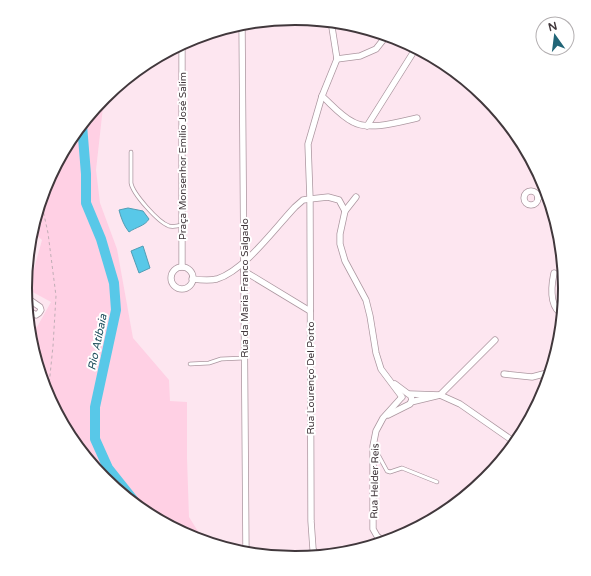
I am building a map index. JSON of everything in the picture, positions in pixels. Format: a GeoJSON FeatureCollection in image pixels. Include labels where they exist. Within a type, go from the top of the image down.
{"type":"FeatureCollection","features":[{"type":"Feature","properties":{"kind":"street"},"geometry":{"type":"LineString","coordinates":[[332,27],[337,59],[360,56],[376,49],[383,40]]}},
{"type":"Feature","properties":{"kind":"street","name":"Rua da Maria Franco Salgado"},"geometry":{"type":"LineString","coordinates":[[242,30],[246,546]]}},
{"type":"Feature","properties":{"kind":"street","name":"Praça Monsenhor Emílio José Salim"},"geometry":{"type":"LineString","coordinates":[[182,51],[182,267]]}},
{"type":"Feature","properties":{"kind":"street"},"geometry":{"type":"LineString","coordinates":[[367,126],[413,53]]}},
{"type":"Feature","properties":{"kind":"street","name":"Rua Lourenço Del Porto"},"geometry":{"type":"LineString","coordinates":[[314,550],[311,521],[310,199],[308,144],[322,96],[337,59]]}},
{"type":"Feature","properties":{"kind":"street"},"geometry":{"type":"LineString","coordinates":[[322,96],[343,116],[354,123],[367,126],[417,118]]}},
{"type":"Feature","properties":{"kind":"street"},"geometry":{"type":"LineString","coordinates":[[538,198],[542,195]]}},
{"type":"Feature","properties":{"kind":"street"},"geometry":{"type":"LineString","coordinates":[[192,279],[210,280],[218,278],[244,264],[303,200],[328,197],[339,200],[345,211]]}},
{"type":"Feature","properties":{"kind":"street"},"geometry":{"type":"LineString","coordinates":[[356,197],[345,211],[340,234],[340,244],[345,260],[366,300],[376,353],[381,369],[402,398],[403,403],[409,404]]}},
{"type":"Feature","properties":{"kind":"street"},"geometry":{"type":"LineString","coordinates":[[182,267],[190,272],[192,279],[190,285],[184,288],[178,288],[174,286],[171,276],[175,270],[182,267]]}},
{"type":"Feature","properties":{"kind":"street"},"geometry":{"type":"LineString","coordinates":[[244,271],[310,311]]}},
{"type":"Feature","properties":{"kind":"street"},"geometry":{"type":"LineString","coordinates":[[554,273],[552,293],[554,305],[557,310]]}},
{"type":"Feature","properties":{"kind":"street"},"geometry":{"type":"LineString","coordinates":[[33,302],[40,307],[41,310],[39,314],[34,313]]}},
{"type":"Feature","properties":{"kind":"street"},"geometry":{"type":"LineString","coordinates":[[383,418],[409,404],[440,395],[495,340]]}},
{"type":"Feature","properties":{"kind":"street"},"geometry":{"type":"LineString","coordinates":[[504,374],[532,376],[545,373]]}},
{"type":"Feature","properties":{"kind":"street"},"geometry":{"type":"LineString","coordinates":[[391,382],[409,394],[413,399],[409,404]]}},
{"type":"Feature","properties":{"kind":"street"},"geometry":{"type":"LineString","coordinates":[[402,398],[404,394],[440,395],[460,404],[510,439]]}},
{"type":"Feature","properties":{"kind":"street","name":"Rua Helder Reis"},"geometry":{"type":"LineString","coordinates":[[379,537],[373,529],[373,446],[376,431],[383,418],[402,398]]}},
{"type":"Feature","properties":{"kind":"lane"},"geometry":{"type":"LineString","coordinates":[[131,152],[130,183],[136,195],[157,217],[168,225],[182,225]]}},
{"type":"Feature","properties":{"kind":"lane"},"geometry":{"type":"LineString","coordinates":[[190,364],[208,364],[222,359],[244,358]]}},
{"type":"Feature","properties":{"kind":"lane"},"geometry":{"type":"LineString","coordinates":[[373,446],[387,471],[390,472],[402,468],[437,482]]}},
{"type":"Feature","properties":{"kind":"path"},"geometry":{"type":"LineString","coordinates":[[43,212],[48,233],[56,296],[49,381]]}},
{"type":"Feature","properties":{"kind":"shaded area"},"geometry":{"type":"Polygon","coordinates":[[[103,110],[96,170],[100,203],[117,249],[133,338],[169,380],[170,401],[187,402],[189,517],[199,532],[179,524],[149,507],[122,486],[87,448],[68,419],[46,373],[41,356],[36,326],[37,327],[51,302],[32,292],[33,271],[42,240],[38,236],[41,220],[53,187],[68,156],[77,142],[103,110]]]}},
{"type":"Feature","properties":{"kind":"water"},"geometry":{"type":"Polygon","coordinates":[[[128,208],[143,211],[149,219],[143,225],[129,232],[123,222],[119,210],[128,208]]]}},
{"type":"Feature","properties":{"kind":"water"},"geometry":{"type":"Polygon","coordinates":[[[143,246],[150,268],[139,273],[131,251],[143,246]]]}},
{"type":"Feature","properties":{"kind":"waterway","name":"Rio Atibaia"},"geometry":{"type":"LineString","coordinates":[[83,134],[86,174],[86,203],[101,239],[114,283],[116,310],[95,407],[95,439],[108,468],[123,487]]}}]}
